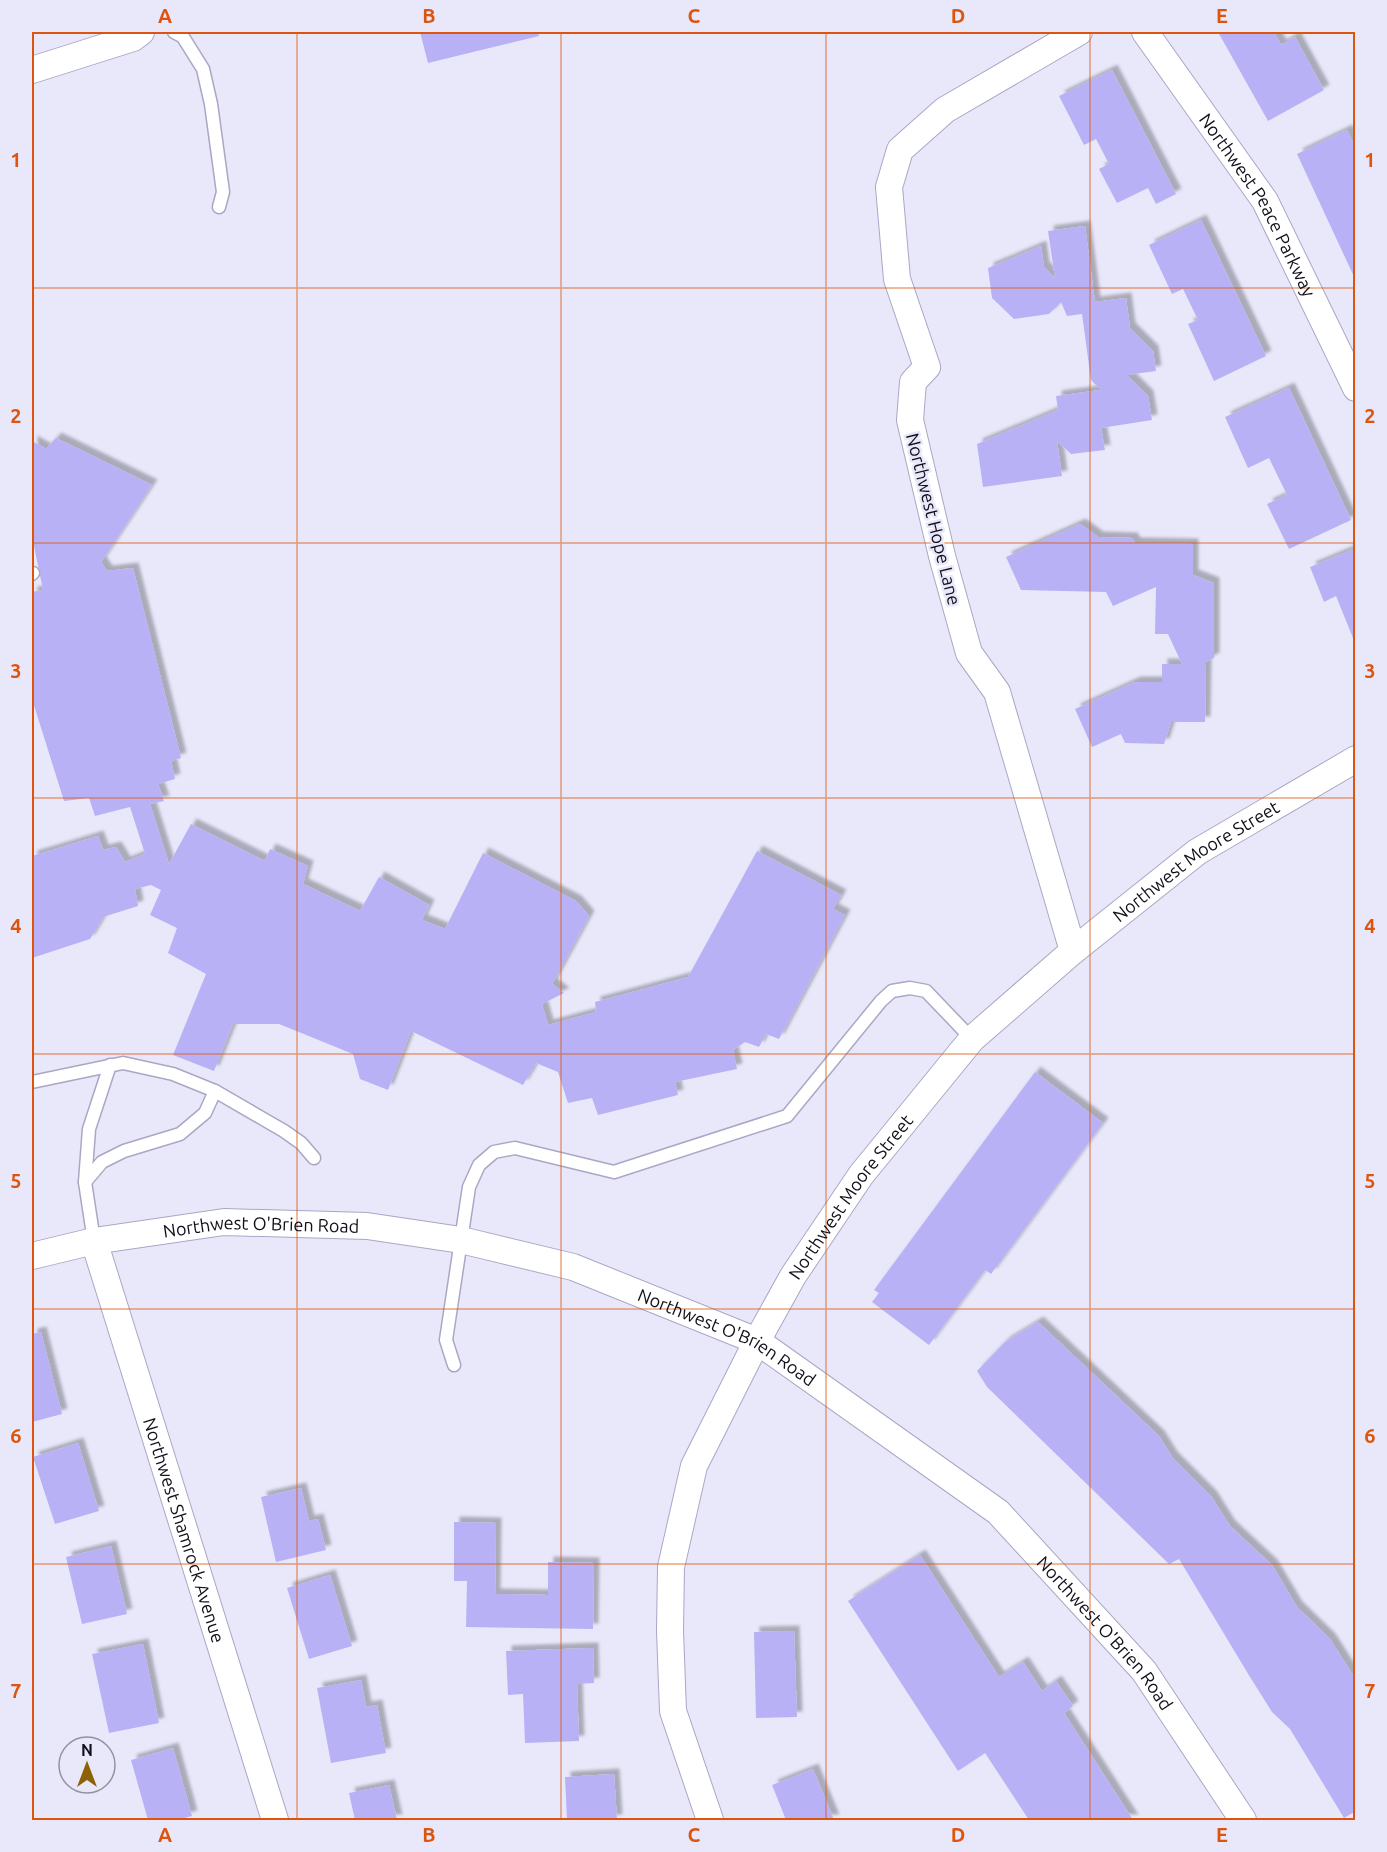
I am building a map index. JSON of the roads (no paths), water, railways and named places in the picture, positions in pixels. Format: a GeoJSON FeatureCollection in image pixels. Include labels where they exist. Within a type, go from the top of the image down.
{"type":"FeatureCollection","features":[{"type":"Feature","properties":{"kind":"street"},"geometry":{"type":"LineString","coordinates":[[32,70],[133,38],[141,32]]}},
{"type":"Feature","properties":{"kind":"street","name":"Northwest Hope Lane"},"geometry":{"type":"LineString","coordinates":[[1073,951],[996,692],[969,653],[942,556],[910,420],[913,382],[927,367],[897,279],[889,187],[900,150],[945,110],[1079,32]]}},
{"type":"Feature","properties":{"kind":"street","name":"Northwest Peace Parkway"},"geometry":{"type":"LineString","coordinates":[[1145,32],[1265,201],[1356,388]]}},
{"type":"Feature","properties":{"kind":"street","name":"Northwest Moore Street"},"geometry":{"type":"LineString","coordinates":[[710,1821],[673,1711],[671,1567],[694,1466],[757,1341],[793,1276],[861,1175],[972,1040],[1073,951],[1197,852],[1356,759]]}},
{"type":"Feature","properties":{"kind":"street","name":"Northwest O'Brien Road"},"geometry":{"type":"LineString","coordinates":[[32,1256],[94,1241],[224,1222],[367,1226],[461,1240],[573,1268],[757,1341],[998,1512],[1143,1671],[1243,1821]]}},
{"type":"Feature","properties":{"kind":"street","name":"Northwest Shamrock Avenue"},"geometry":{"type":"LineString","coordinates":[[94,1241],[276,1821]]}},
{"type":"Feature","properties":{"kind":"lane"},"geometry":{"type":"LineString","coordinates":[[174,32],[183,37],[203,69],[211,104],[223,192],[219,207]]}},
{"type":"Feature","properties":{"kind":"lane"},"geometry":{"type":"LineString","coordinates":[[454,1365],[446,1340],[470,1187],[479,1165],[494,1152],[514,1148],[614,1172],[787,1116],[881,1001],[892,991],[910,988],[926,991],[972,1040]]}},
{"type":"Feature","properties":{"kind":"lane"},"geometry":{"type":"LineString","coordinates":[[32,1082],[123,1062],[173,1074],[215,1091],[284,1131],[301,1143],[314,1158]]}},
{"type":"Feature","properties":{"kind":"lane"},"geometry":{"type":"LineString","coordinates":[[94,1241],[85,1182],[89,1129],[110,1065]]}},
{"type":"Feature","properties":{"kind":"lane"},"geometry":{"type":"LineString","coordinates":[[85,1182],[102,1162],[124,1151],[180,1134],[205,1113],[215,1091]]}}]}
